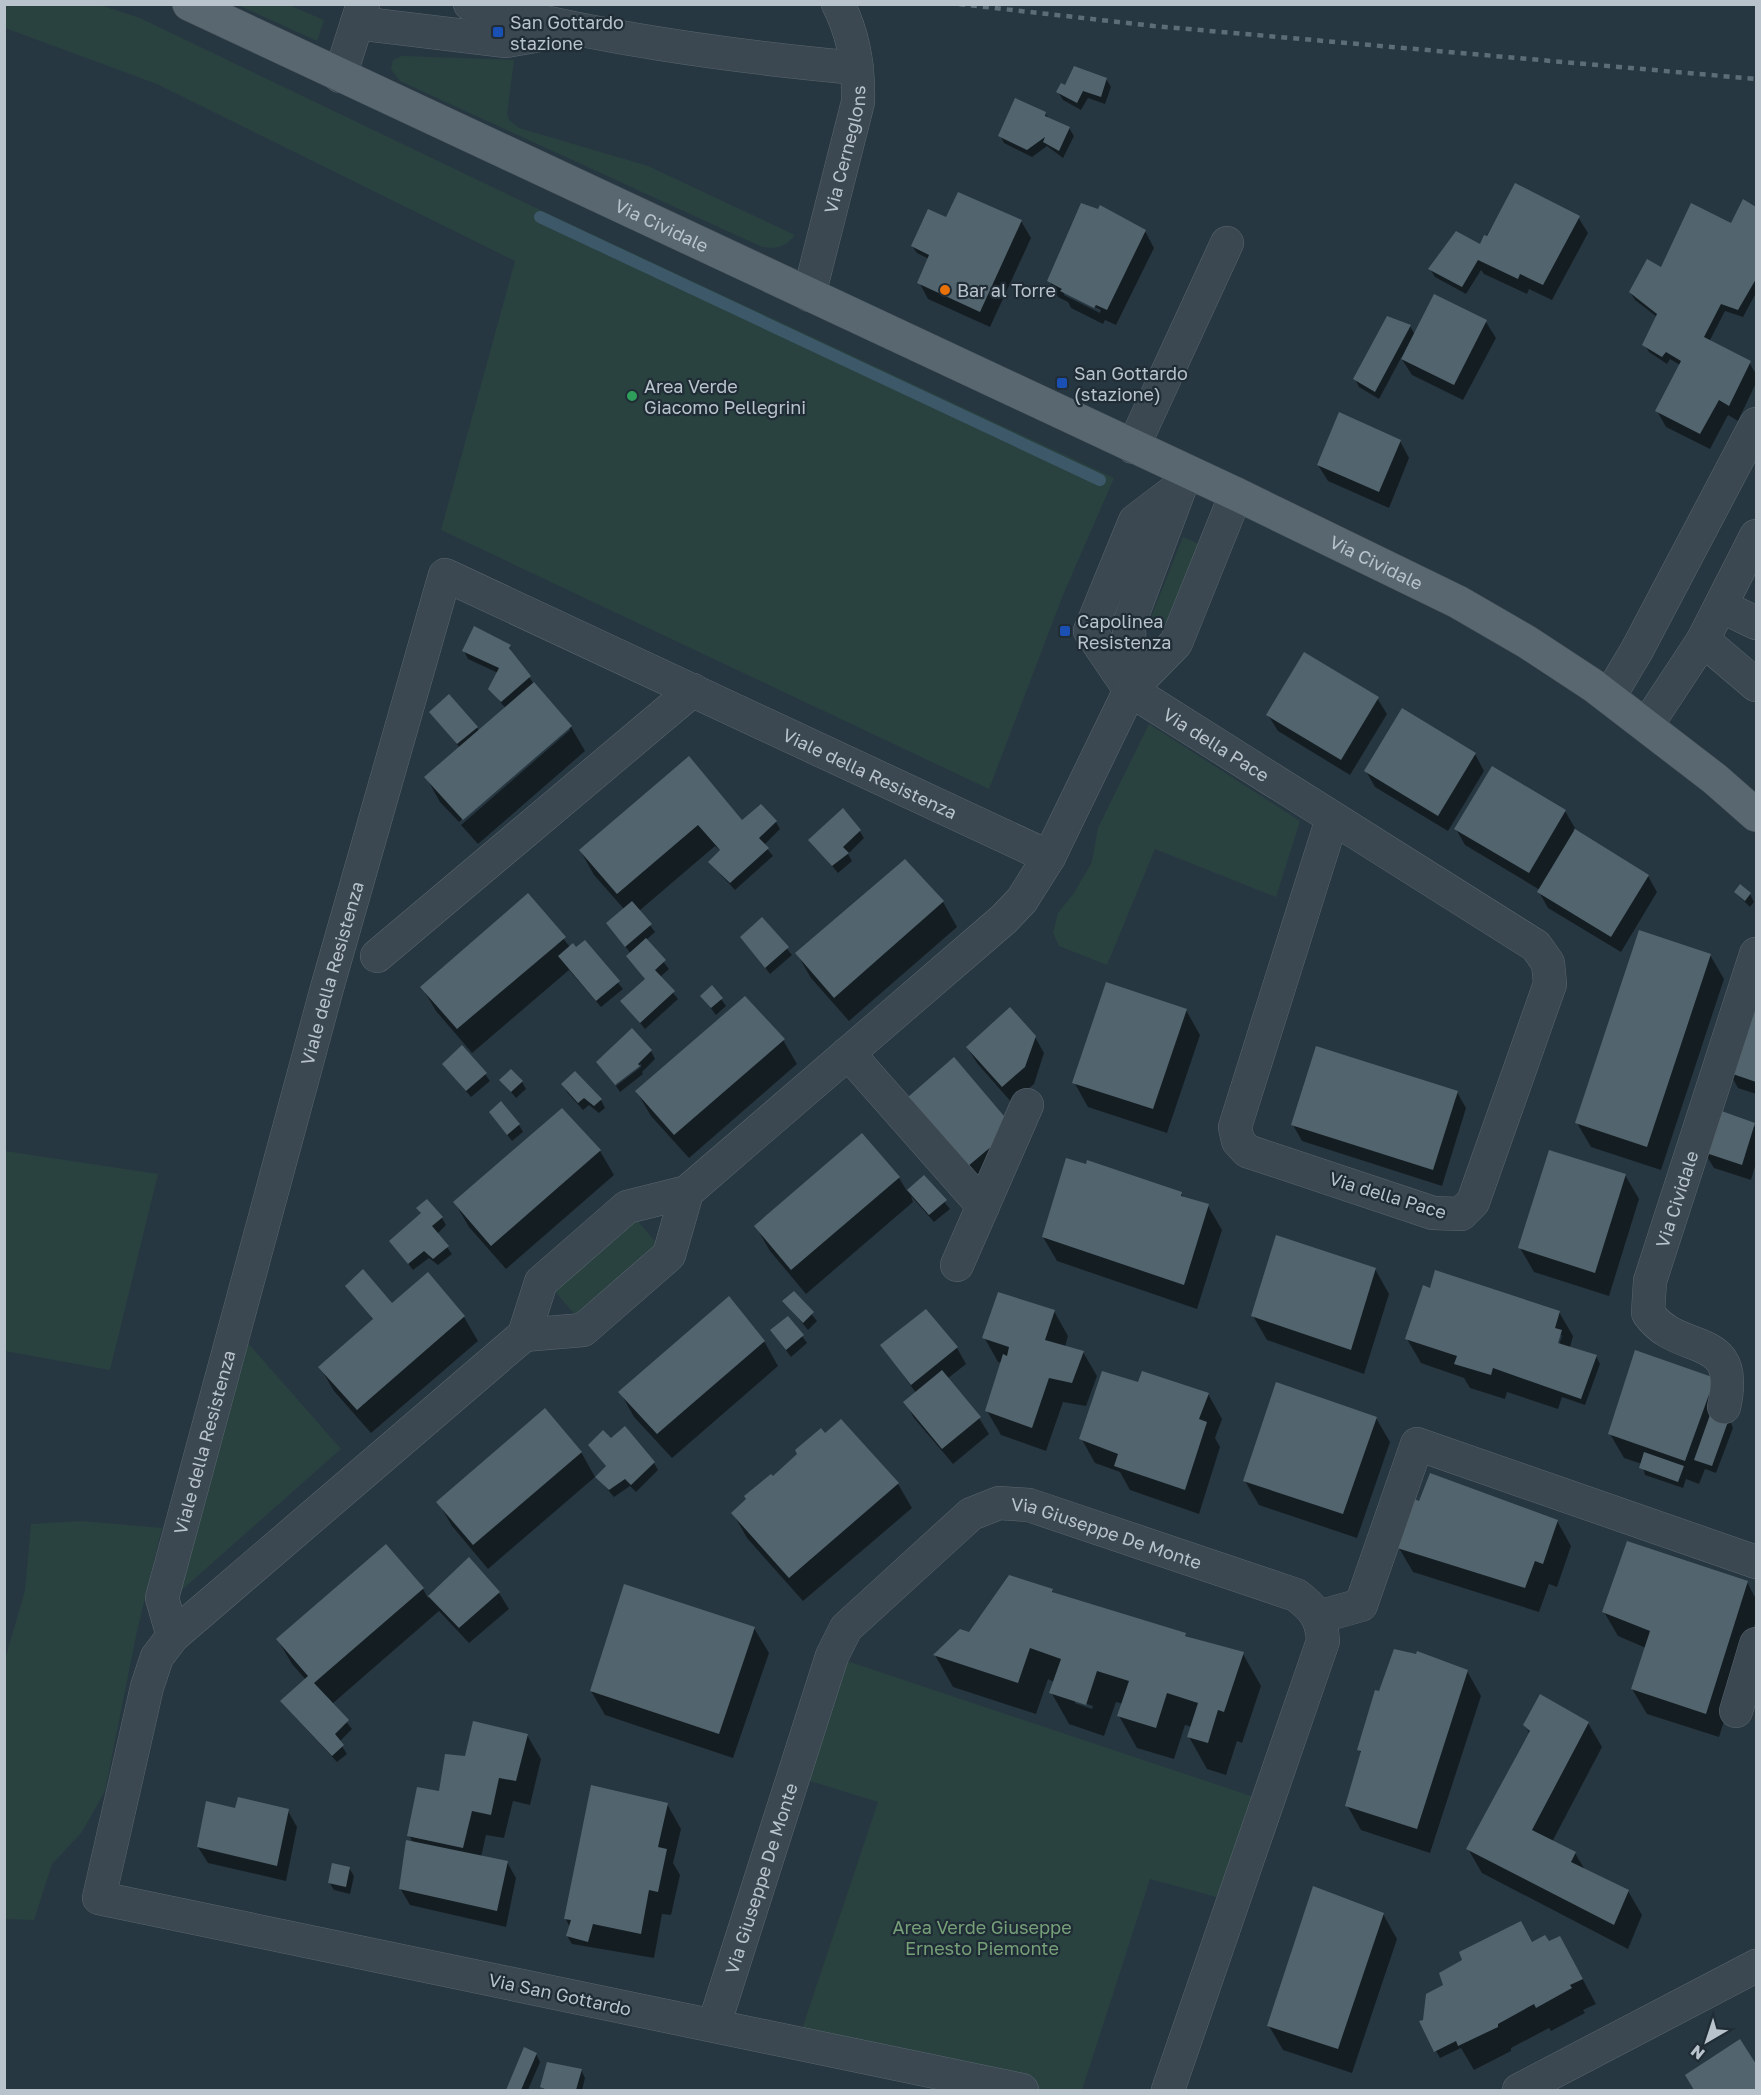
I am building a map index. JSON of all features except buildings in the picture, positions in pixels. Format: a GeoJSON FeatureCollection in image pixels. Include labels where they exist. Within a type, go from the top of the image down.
{"type":"FeatureCollection","features":[{"type":"Feature","properties":{"kind":"main road","name":"Via Cividale"},"geometry":{"type":"LineString","coordinates":[[189,4],[1133,447],[1184,478],[1236,494],[1458,602],[1527,642],[1609,697],[1647,725],[1756,815]]}},
{"type":"Feature","properties":{"kind":"street"},"geometry":{"type":"LineString","coordinates":[[470,4],[533,21],[573,28],[772,60],[857,68]]}},
{"type":"Feature","properties":{"kind":"street","name":"Via Cerneglons"},"geometry":{"type":"LineString","coordinates":[[809,295],[858,102],[857,68],[848,25],[838,4]]}},
{"type":"Feature","properties":{"kind":"street"},"geometry":{"type":"LineString","coordinates":[[340,76],[357,11],[506,41],[573,28]]}},
{"type":"Feature","properties":{"kind":"street"},"geometry":{"type":"LineString","coordinates":[[1133,447],[1227,243]]}},
{"type":"Feature","properties":{"kind":"street"},"geometry":{"type":"LineString","coordinates":[[1609,697],[1637,650],[1756,424]]}},
{"type":"Feature","properties":{"kind":"street"},"geometry":{"type":"LineString","coordinates":[[1130,690],[1129,624],[1184,478]]}},
{"type":"Feature","properties":{"kind":"street"},"geometry":{"type":"LineString","coordinates":[[173,1636],[524,1335],[541,1282],[627,1207],[687,1192],[1004,919],[1022,900],[1049,857],[1130,690],[1176,642],[1236,494]]}},
{"type":"Feature","properties":{"kind":"street"},"geometry":{"type":"LineString","coordinates":[[1647,725],[1703,640],[1756,536]]}},
{"type":"Feature","properties":{"kind":"street","name":"Viale della Resistenza"},"geometry":{"type":"LineString","coordinates":[[173,1636],[162,1598],[327,988],[445,575],[1049,857]]}},
{"type":"Feature","properties":{"kind":"street"},"geometry":{"type":"LineString","coordinates":[[1721,606],[1756,623]]}},
{"type":"Feature","properties":{"kind":"street"},"geometry":{"type":"LineString","coordinates":[[1703,640],[1756,685]]}},
{"type":"Feature","properties":{"kind":"street"},"geometry":{"type":"LineString","coordinates":[[377,956],[693,690]]}},
{"type":"Feature","properties":{"kind":"street","name":"Via della Pace"},"geometry":{"type":"LineString","coordinates":[[1130,690],[1536,946],[1548,963],[1550,984],[1473,1202],[1461,1214],[1433,1212],[1246,1151],[1238,1141],[1235,1127],[1332,819]]}},
{"type":"Feature","properties":{"kind":"street","name":"Via Cividale"},"geometry":{"type":"LineString","coordinates":[[1724,1407],[1729,1376],[1718,1356],[1711,1349],[1679,1338],[1662,1328],[1648,1313],[1648,1303],[1650,1281],[1756,954]]}},
{"type":"Feature","properties":{"kind":"street"},"geometry":{"type":"LineString","coordinates":[[848,1053],[983,1206]]}},
{"type":"Feature","properties":{"kind":"street"},"geometry":{"type":"LineString","coordinates":[[957,1265],[1027,1106]]}},
{"type":"Feature","properties":{"kind":"street"},"geometry":{"type":"LineString","coordinates":[[524,1335],[583,1330],[669,1255],[687,1192]]}},
{"type":"Feature","properties":{"kind":"street"},"geometry":{"type":"LineString","coordinates":[[1168,2091],[1323,1641],[1322,1623],[1318,1617],[1361,1605],[1417,1444],[1756,1562]]}},
{"type":"Feature","properties":{"kind":"street","name":"Via Giuseppe De Monte"},"geometry":{"type":"LineString","coordinates":[[714,2025],[832,1656],[846,1628],[971,1514],[999,1503],[1029,1505],[1296,1595],[1311,1605],[1318,1617]]}},
{"type":"Feature","properties":{"kind":"street","name":"Via San Gottardo"},"geometry":{"type":"LineString","coordinates":[[173,1636],[151,1671],[99,1898],[1022,2091]]}},
{"type":"Feature","properties":{"kind":"street"},"geometry":{"type":"LineString","coordinates":[[1736,1711],[1756,1644]]}},
{"type":"Feature","properties":{"kind":"street"},"geometry":{"type":"LineString","coordinates":[[1519,2091],[1756,1966]]}},
{"type":"Feature","properties":{"kind":"green space","name":"Area Verde Giacomo Pellegrini"},"geometry":{"type":"Polygon","coordinates":[[[4,5],[100,5],[140,18],[534,207],[1114,478],[1063,595],[989,789],[441,530],[515,261],[157,84],[5,28],[4,5]]]}},
{"type":"Feature","properties":{"kind":"green space"},"geometry":{"type":"Polygon","coordinates":[[[238,5],[289,5],[324,20],[317,41],[238,5]]]}},
{"type":"Feature","properties":{"kind":"green space"},"geometry":{"type":"Polygon","coordinates":[[[402,56],[514,60],[507,114],[509,120],[519,128],[648,166],[795,235],[781,246],[762,247],[400,81],[391,69],[393,60],[402,56]]]}},
{"type":"Feature","properties":{"kind":"green space"},"geometry":{"type":"Polygon","coordinates":[[[1183,537],[1199,544],[1167,624],[1151,617],[1183,537]]]}},
{"type":"Feature","properties":{"kind":"green space"},"geometry":{"type":"Polygon","coordinates":[[[1149,724],[1300,821],[1276,897],[1155,849],[1107,965],[1059,946],[1053,933],[1058,913],[1074,893],[1092,862],[1098,828],[1149,724]]]}},
{"type":"Feature","properties":{"kind":"green space"},"geometry":{"type":"Polygon","coordinates":[[[5,1151],[158,1174],[110,1370],[5,1351],[5,1151]]]}},
{"type":"Feature","properties":{"kind":"green space"},"geometry":{"type":"Polygon","coordinates":[[[635,1218],[660,1247],[577,1317],[552,1288],[635,1218]]]}},
{"type":"Feature","properties":{"kind":"green space"},"geometry":{"type":"Polygon","coordinates":[[[247,1342],[341,1449],[176,1595],[247,1342]]]}},
{"type":"Feature","properties":{"kind":"green space"},"geometry":{"type":"Polygon","coordinates":[[[81,1521],[162,1528],[137,1631],[105,1791],[82,1832],[52,1864],[34,1920],[5,1919],[5,1659],[25,1591],[31,1524],[81,1521]]]}},
{"type":"Feature","properties":{"kind":"green space","name":"Area Verde Giuseppe Ernesto Piemonte"},"geometry":{"type":"Polygon","coordinates":[[[832,1656],[1269,1802],[1235,1902],[1150,1879],[1082,2090],[1022,2090],[797,2044],[878,1802],[794,1776],[832,1656]]]}},
{"type":"Feature","properties":{"kind":"waterway"},"geometry":{"type":"LineString","coordinates":[[540,217],[1100,480]]}},
{"type":"Feature","properties":{"kind":"railway"},"geometry":{"type":"LineString","coordinates":[[959,4],[1154,26],[1756,79]]}},
{"type":"Feature","properties":{"kind":"place","name":"San Gottardo stazione"},"geometry":{"type":"Point","coordinates":[498,32]}},
{"type":"Feature","properties":{"kind":"place","name":"Bar al Torre"},"geometry":{"type":"Point","coordinates":[945,290]}},
{"type":"Feature","properties":{"kind":"place","name":"San Gottardo (stazione)"},"geometry":{"type":"Point","coordinates":[1062,383]}},
{"type":"Feature","properties":{"kind":"place","name":"Area Verde Giacomo Pellegrini"},"geometry":{"type":"Point","coordinates":[632,396]}},
{"type":"Feature","properties":{"kind":"place","name":"Capolinea Resistenza"},"geometry":{"type":"Point","coordinates":[1065,631]}}]}
